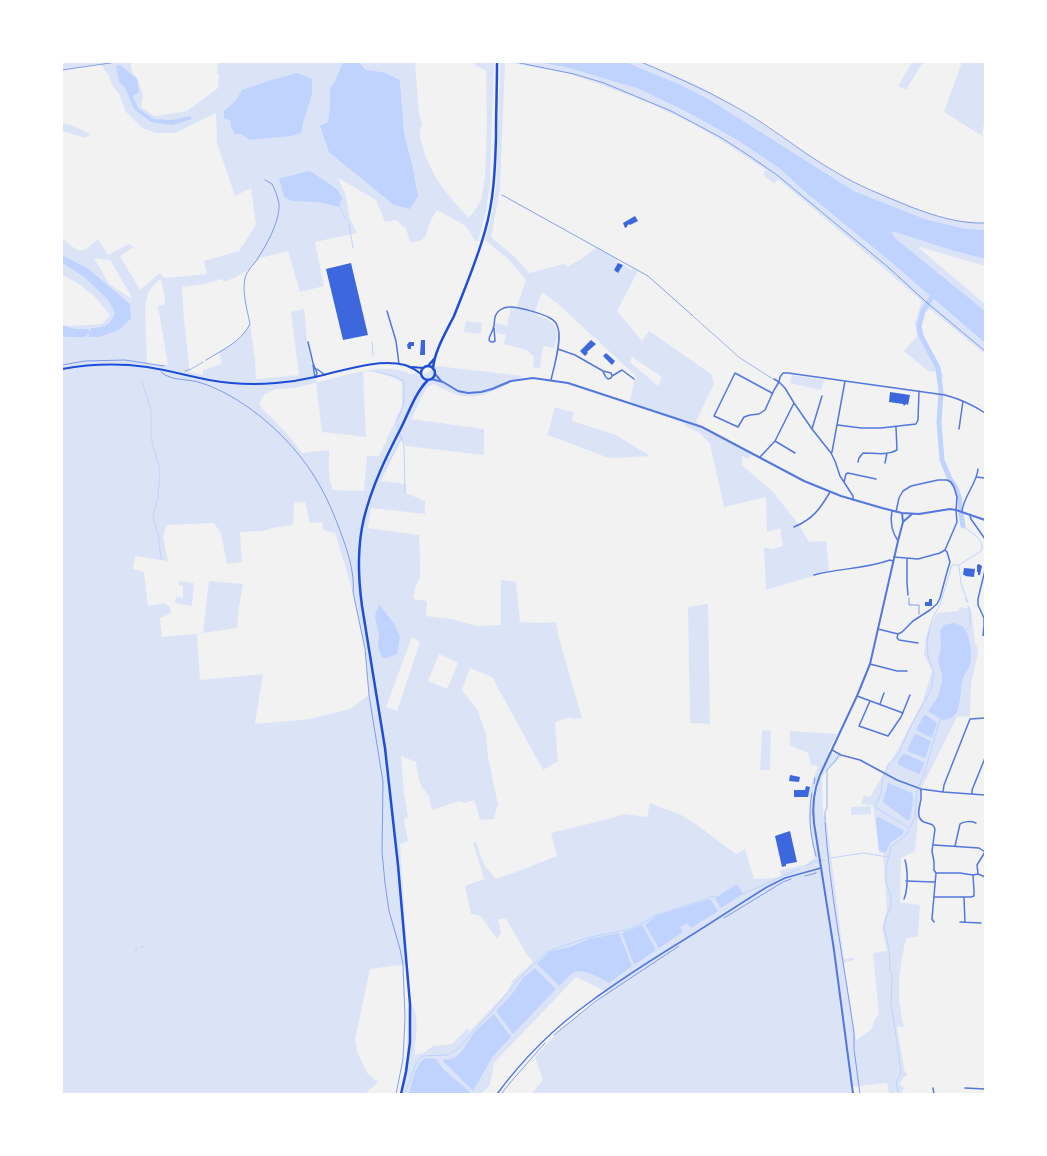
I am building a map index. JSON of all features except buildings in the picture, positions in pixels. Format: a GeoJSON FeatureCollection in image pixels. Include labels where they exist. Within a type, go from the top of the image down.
{"type":"FeatureCollection","features":[{"type":"Feature","properties":{"kind":"main road"},"geometry":{"type":"LineString","coordinates":[[420,390],[429,380],[433,378],[435,358],[476,258],[485,230],[494,185],[497,62]]}},
{"type":"Feature","properties":{"kind":"main road"},"geometry":{"type":"LineString","coordinates":[[62,370],[80,366],[111,364],[148,367],[215,381],[254,384],[275,383],[315,377],[370,365],[399,364],[423,368],[428,366],[435,358]]}},
{"type":"Feature","properties":{"kind":"main road"},"geometry":{"type":"LineString","coordinates":[[428,366],[433,370]]}},
{"type":"Feature","properties":{"kind":"main road"},"geometry":{"type":"LineString","coordinates":[[401,1094],[410,1042],[410,1004],[398,865],[386,756],[362,606],[359,584],[359,564],[364,519],[374,486],[385,459],[420,390],[423,378],[421,374],[411,367]]}},
{"type":"Feature","properties":{"kind":"main road"},"geometry":{"type":"LineString","coordinates":[[421,374],[423,368]]}},
{"type":"Feature","properties":{"kind":"main road"},"geometry":{"type":"LineString","coordinates":[[423,378],[429,380]]}},
{"type":"Feature","properties":{"kind":"street"},"geometry":{"type":"LineString","coordinates":[[494,328],[489,338],[491,342],[495,341],[494,323],[496,315],[501,309],[506,307],[514,307],[550,317],[557,326],[559,334],[558,349],[551,380]]}},
{"type":"Feature","properties":{"kind":"street"},"geometry":{"type":"LineString","coordinates":[[387,311],[396,342],[399,364]]}},
{"type":"Feature","properties":{"kind":"street"},"geometry":{"type":"LineString","coordinates":[[308,342],[315,377]]}},
{"type":"Feature","properties":{"kind":"street"},"geometry":{"type":"LineString","coordinates":[[558,349],[575,355],[611,373],[612,376]]}},
{"type":"Feature","properties":{"kind":"street"},"geometry":{"type":"LineString","coordinates":[[313,364],[325,375]]}},
{"type":"Feature","properties":{"kind":"street"},"geometry":{"type":"LineString","coordinates":[[315,377],[317,372],[316,368]]}},
{"type":"Feature","properties":{"kind":"street"},"geometry":{"type":"LineString","coordinates":[[603,370],[606,378],[610,379],[622,370],[634,379]]}},
{"type":"Feature","properties":{"kind":"street"},"geometry":{"type":"LineString","coordinates":[[772,393],[734,372],[714,416],[738,427],[744,417],[762,413],[765,410],[780,377],[783,373],[788,372],[954,397],[985,413]]}},
{"type":"Feature","properties":{"kind":"street"},"geometry":{"type":"LineString","coordinates":[[434,374],[443,382],[458,391],[468,393],[481,392],[511,381],[533,378],[551,380],[583,387],[702,427],[804,481],[853,500],[896,512],[912,514],[959,510],[985,520]]}},
{"type":"Feature","properties":{"kind":"street"},"geometry":{"type":"LineString","coordinates":[[774,379],[785,388],[812,429],[831,453],[840,476],[853,496],[853,500]]}},
{"type":"Feature","properties":{"kind":"street"},"geometry":{"type":"LineString","coordinates":[[429,380],[443,382]]}},
{"type":"Feature","properties":{"kind":"street"},"geometry":{"type":"LineString","coordinates":[[831,453],[838,424],[845,381]]}},
{"type":"Feature","properties":{"kind":"street"},"geometry":{"type":"LineString","coordinates":[[838,424],[871,429],[916,424],[918,420],[919,392]]}},
{"type":"Feature","properties":{"kind":"street"},"geometry":{"type":"LineString","coordinates":[[812,429],[822,396]]}},
{"type":"Feature","properties":{"kind":"street"},"geometry":{"type":"LineString","coordinates":[[959,429],[964,401]]}},
{"type":"Feature","properties":{"kind":"street"},"geometry":{"type":"LineString","coordinates":[[759,457],[775,442],[794,403]]}},
{"type":"Feature","properties":{"kind":"street"},"geometry":{"type":"LineString","coordinates":[[858,462],[859,458],[863,454],[887,453],[897,450],[896,427]]}},
{"type":"Feature","properties":{"kind":"street"},"geometry":{"type":"LineString","coordinates":[[775,442],[795,453]]}},
{"type":"Feature","properties":{"kind":"street"},"geometry":{"type":"LineString","coordinates":[[885,463],[887,453]]}},
{"type":"Feature","properties":{"kind":"street"},"geometry":{"type":"LineString","coordinates":[[959,510],[976,477],[978,469]]}},
{"type":"Feature","properties":{"kind":"street"},"geometry":{"type":"LineString","coordinates":[[844,482],[846,474],[848,473],[876,480]]}},
{"type":"Feature","properties":{"kind":"street"},"geometry":{"type":"LineString","coordinates":[[976,477],[985,478]]}},
{"type":"Feature","properties":{"kind":"street"},"geometry":{"type":"LineString","coordinates":[[894,557],[918,559],[940,553],[945,550],[958,522],[959,510],[954,487],[951,482],[944,479],[911,486],[903,491],[899,498],[896,512]]}},
{"type":"Feature","properties":{"kind":"street"},"geometry":{"type":"LineString","coordinates":[[794,527],[815,515],[823,505],[830,492]]}},
{"type":"Feature","properties":{"kind":"street"},"geometry":{"type":"LineString","coordinates":[[892,511],[893,532],[898,541]]}},
{"type":"Feature","properties":{"kind":"street"},"geometry":{"type":"LineString","coordinates":[[902,513],[904,522]]}},
{"type":"Feature","properties":{"kind":"street"},"geometry":{"type":"LineString","coordinates":[[853,1094],[834,950],[820,862],[818,858],[813,815],[815,789],[817,778],[857,696],[870,664],[898,541],[904,522],[912,514]]}},
{"type":"Feature","properties":{"kind":"street"},"geometry":{"type":"LineString","coordinates":[[970,514],[971,519],[985,539]]}},
{"type":"Feature","properties":{"kind":"street"},"geometry":{"type":"LineString","coordinates":[[878,629],[898,634],[934,607],[940,598],[950,562],[945,550]]}},
{"type":"Feature","properties":{"kind":"street"},"geometry":{"type":"LineString","coordinates":[[907,559],[908,595]]}},
{"type":"Feature","properties":{"kind":"street"},"geometry":{"type":"LineString","coordinates":[[814,575],[830,571],[866,567],[890,560],[893,561]]}},
{"type":"Feature","properties":{"kind":"street"},"geometry":{"type":"LineString","coordinates":[[985,570],[978,599],[978,604],[984,618],[983,635],[985,636]]}},
{"type":"Feature","properties":{"kind":"street"},"geometry":{"type":"LineString","coordinates":[[898,634],[897,638],[899,640],[918,643]]}},
{"type":"Feature","properties":{"kind":"street"},"geometry":{"type":"LineString","coordinates":[[870,664],[897,671],[907,671]]}},
{"type":"Feature","properties":{"kind":"street"},"geometry":{"type":"LineString","coordinates":[[880,704],[884,693]]}},
{"type":"Feature","properties":{"kind":"street"},"geometry":{"type":"LineString","coordinates":[[870,701],[859,724],[860,727],[888,736],[903,713],[910,695]]}},
{"type":"Feature","properties":{"kind":"street"},"geometry":{"type":"LineString","coordinates":[[857,696],[903,713]]}},
{"type":"Feature","properties":{"kind":"street"},"geometry":{"type":"LineString","coordinates":[[943,792],[944,785],[970,719],[985,718]]}},
{"type":"Feature","properties":{"kind":"street"},"geometry":{"type":"LineString","coordinates":[[831,750],[860,760],[897,780],[921,789],[985,795]]}},
{"type":"Feature","properties":{"kind":"street"},"geometry":{"type":"LineString","coordinates":[[972,794],[972,790],[985,758]]}},
{"type":"Feature","properties":{"kind":"street"},"geometry":{"type":"LineString","coordinates":[[921,789],[919,816],[924,822],[934,826],[932,851],[934,870],[936,873],[934,882],[932,919],[934,922]]}},
{"type":"Feature","properties":{"kind":"street"},"geometry":{"type":"LineString","coordinates":[[955,846],[960,824],[963,822],[976,823]]}},
{"type":"Feature","properties":{"kind":"street"},"geometry":{"type":"LineString","coordinates":[[933,845],[979,848],[985,852],[977,865],[978,874]]}},
{"type":"Feature","properties":{"kind":"street"},"geometry":{"type":"LineString","coordinates":[[904,899],[906,894],[907,866],[905,860]]}},
{"type":"Feature","properties":{"kind":"street"},"geometry":{"type":"LineString","coordinates":[[497,1094],[507,1080],[539,1046],[568,1019],[635,970],[766,887],[785,878],[821,868]]}},
{"type":"Feature","properties":{"kind":"street"},"geometry":{"type":"LineString","coordinates":[[936,873],[978,874],[985,877]]}},
{"type":"Feature","properties":{"kind":"street"},"geometry":{"type":"LineString","coordinates":[[934,897],[964,898],[974,896],[973,875]]}},
{"type":"Feature","properties":{"kind":"street"},"geometry":{"type":"LineString","coordinates":[[906,881],[934,882]]}},
{"type":"Feature","properties":{"kind":"street"},"geometry":{"type":"LineString","coordinates":[[964,898],[965,922]]}},
{"type":"Feature","properties":{"kind":"street"},"geometry":{"type":"LineString","coordinates":[[960,922],[981,923]]}},
{"type":"Feature","properties":{"kind":"street"},"geometry":{"type":"LineString","coordinates":[[933,1088],[934,1094]]}},
{"type":"Feature","properties":{"kind":"street"},"geometry":{"type":"LineString","coordinates":[[965,1088],[985,1089]]}},
{"type":"Feature","properties":{"kind":"lane"},"geometry":{"type":"LineString","coordinates":[[694,317],[740,358],[774,379]]}},
{"type":"Feature","properties":{"kind":"lane"},"geometry":{"type":"LineString","coordinates":[[185,371],[203,362]]}},
{"type":"Feature","properties":{"kind":"lane"},"geometry":{"type":"LineString","coordinates":[[825,820],[825,812],[827,807],[827,770],[839,754]]}},
{"type":"Feature","properties":{"kind":"path"},"geometry":{"type":"LineString","coordinates":[[62,70],[117,62]]}},
{"type":"Feature","properties":{"kind":"path"},"geometry":{"type":"LineString","coordinates":[[515,62],[574,74],[604,83],[671,111],[720,137],[776,175],[888,267],[929,305],[985,351]]}},
{"type":"Feature","properties":{"kind":"path"},"geometry":{"type":"LineString","coordinates":[[641,62],[684,80],[728,103],[752,117],[823,165],[860,186],[893,200],[941,217],[966,222],[985,223]]}},
{"type":"Feature","properties":{"kind":"path"},"geometry":{"type":"LineString","coordinates":[[203,362],[234,343],[250,324],[244,288],[245,277],[249,268],[257,260],[266,246],[273,231],[279,205],[272,184],[266,180]]}},
{"type":"Feature","properties":{"kind":"path"},"geometry":{"type":"LineString","coordinates":[[502,195],[648,276],[694,317]]}},
{"type":"Feature","properties":{"kind":"path"},"geometry":{"type":"LineString","coordinates":[[161,373],[176,379],[200,382],[224,393],[245,405],[270,424],[298,454],[320,485],[332,509],[346,547],[354,584],[353,592],[366,655],[369,695],[383,782],[382,852],[385,883],[389,912],[402,959],[405,1018],[403,1059],[396,1094]]}},
{"type":"Feature","properties":{"kind":"path"},"geometry":{"type":"LineString","coordinates":[[908,595],[909,605],[919,605],[919,617]]}},
{"type":"Feature","properties":{"kind":"path"},"geometry":{"type":"LineString","coordinates":[[825,820],[838,926],[854,1033],[854,1049],[860,1094]]}},
{"type":"Feature","properties":{"kind":"path"},"geometry":{"type":"LineString","coordinates":[[810,824],[814,847],[818,858]]}},
{"type":"Feature","properties":{"kind":"path"},"geometry":{"type":"LineString","coordinates":[[804,876],[816,873],[816,870]]}},
{"type":"Feature","properties":{"kind":"path"},"geometry":{"type":"LineString","coordinates":[[723,918],[783,882],[790,880]]}},
{"type":"Feature","properties":{"kind":"path"},"geometry":{"type":"LineString","coordinates":[[553,1036],[596,1001],[684,943]]}},
{"type":"Feature","properties":{"kind":"path"},"geometry":{"type":"LineString","coordinates":[[501,1094],[545,1044]]}},
{"type":"Feature","properties":{"kind":"shaded area"},"geometry":{"type":"Polygon","coordinates":[[[74,62],[130,62],[132,72],[137,78],[143,96],[141,107],[155,116],[187,111],[218,88],[218,62],[343,62],[334,83],[330,88],[328,122],[418,196],[404,133],[400,80],[383,72],[366,70],[359,62],[415,62],[419,114],[422,124],[420,134],[422,145],[435,176],[469,218],[481,201],[485,177],[487,121],[486,71],[473,62],[494,62],[490,183],[486,211],[478,241],[475,241],[466,226],[437,210],[432,218],[424,239],[410,242],[406,229],[396,220],[385,222],[376,200],[338,178],[345,193],[350,219],[357,233],[315,242],[324,286],[300,292],[288,251],[260,258],[249,269],[224,282],[222,279],[204,284],[182,287],[190,373],[203,375],[203,370],[222,364],[219,352],[241,337],[250,323],[256,379],[299,375],[291,312],[304,309],[308,350],[317,382],[363,371],[366,437],[322,432],[316,383],[294,388],[276,389],[265,394],[261,399],[260,404],[263,410],[288,435],[302,453],[329,450],[329,477],[333,490],[364,491],[367,456],[379,456],[402,406],[402,382],[384,374],[364,371],[374,369],[396,369],[411,374],[417,373],[420,377],[437,366],[524,376],[492,392],[475,396],[466,397],[457,395],[434,384],[427,387],[411,419],[484,429],[484,455],[406,446],[401,439],[381,481],[406,484],[406,493],[425,501],[425,514],[371,508],[368,528],[419,535],[420,578],[416,585],[413,599],[427,601],[426,616],[451,619],[477,626],[501,625],[501,580],[516,582],[520,622],[556,622],[559,638],[582,718],[573,719],[572,717],[555,722],[558,761],[543,770],[492,677],[470,668],[462,690],[477,709],[486,734],[488,757],[498,805],[494,819],[480,820],[474,800],[465,803],[459,801],[432,810],[429,796],[421,786],[416,762],[401,756],[404,793],[408,817],[404,819],[408,841],[400,844],[408,964],[370,969],[355,1039],[357,1051],[367,1073],[378,1082],[365,1094],[62,1094],[62,335],[65,337],[90,333],[100,337],[130,304],[89,269],[64,256],[62,259],[62,238],[73,247],[80,250],[87,248],[98,239],[108,255],[129,244],[134,247],[120,256],[140,290],[160,273],[165,278],[207,274],[204,261],[239,251],[256,225],[251,188],[235,196],[217,143],[216,113],[175,133],[157,133],[142,128],[126,112],[119,94],[100,64],[62,70],[62,64],[74,62]],[[242,90],[236,100],[224,111],[231,121],[231,127],[251,140],[269,138],[303,123],[312,95],[242,90]],[[288,177],[279,178],[318,202],[339,206],[288,177]],[[94,258],[109,284],[132,299],[110,260],[94,258]],[[161,279],[148,293],[145,308],[147,364],[168,365],[158,306],[165,304],[161,279]],[[305,502],[294,503],[293,525],[263,531],[240,532],[242,562],[227,564],[221,533],[214,523],[167,525],[163,536],[168,561],[135,556],[133,569],[144,572],[148,606],[164,603],[170,607],[171,613],[160,618],[162,637],[197,634],[200,680],[263,674],[255,724],[310,719],[350,709],[369,695],[365,649],[353,592],[335,533],[323,530],[322,522],[310,523],[305,502]],[[412,637],[386,707],[397,711],[420,642],[412,637]],[[439,654],[428,681],[447,689],[458,663],[439,654]]]}},
{"type":"Feature","properties":{"kind":"shaded area"},"geometry":{"type":"Polygon","coordinates":[[[500,62],[505,62],[500,189],[491,237],[515,257],[529,273],[564,264],[567,267],[586,256],[596,247],[618,260],[617,262],[632,270],[633,268],[638,271],[617,311],[642,341],[649,331],[711,374],[714,384],[696,421],[701,428],[752,454],[748,459],[742,456],[742,465],[774,493],[799,525],[809,542],[826,541],[829,571],[766,590],[764,547],[772,549],[783,546],[780,528],[767,532],[766,497],[724,507],[710,444],[700,433],[685,426],[686,424],[630,403],[634,381],[637,377],[559,305],[542,292],[534,314],[553,323],[557,330],[557,335],[554,348],[543,346],[540,368],[533,367],[534,357],[527,350],[504,344],[506,335],[496,333],[495,323],[507,326],[511,307],[516,309],[526,280],[508,259],[485,240],[491,218],[496,186],[500,62]],[[632,357],[630,362],[658,386],[662,377],[632,357]]]}},
{"type":"Feature","properties":{"kind":"shaded area"},"geometry":{"type":"Polygon","coordinates":[[[505,62],[539,62],[569,68],[639,89],[691,114],[737,140],[779,168],[804,191],[886,258],[985,343],[985,354],[930,309],[924,316],[922,331],[944,377],[940,377],[938,372],[928,371],[904,351],[917,336],[915,323],[922,301],[778,179],[774,184],[763,175],[766,170],[695,125],[649,103],[566,73],[505,62]]]}},
{"type":"Feature","properties":{"kind":"shaded area"},"geometry":{"type":"Polygon","coordinates":[[[626,62],[641,62],[699,86],[752,117],[834,172],[861,186],[937,216],[953,220],[985,222],[985,230],[966,229],[925,219],[854,191],[710,100],[681,85],[626,62]]]}},
{"type":"Feature","properties":{"kind":"shaded area"},"geometry":{"type":"Polygon","coordinates":[[[912,62],[923,62],[906,90],[898,86],[912,62]]]}},
{"type":"Feature","properties":{"kind":"shaded area"},"geometry":{"type":"Polygon","coordinates":[[[962,62],[985,62],[985,116],[982,136],[944,112],[962,62]]]}},
{"type":"Feature","properties":{"kind":"shaded area"},"geometry":{"type":"Polygon","coordinates":[[[62,123],[71,125],[90,134],[86,138],[62,131],[62,123]]]}},
{"type":"Feature","properties":{"kind":"shaded area"},"geometry":{"type":"Polygon","coordinates":[[[892,232],[985,259],[985,266],[920,247],[919,248],[985,304],[985,311],[895,238],[892,235],[892,232]]]}},
{"type":"Feature","properties":{"kind":"shaded area"},"geometry":{"type":"Polygon","coordinates":[[[62,263],[84,277],[108,300],[115,313],[111,321],[106,325],[91,328],[89,332],[88,329],[76,329],[63,325],[102,324],[110,315],[95,297],[79,284],[62,275],[62,263]]]}},
{"type":"Feature","properties":{"kind":"shaded area"},"geometry":{"type":"Polygon","coordinates":[[[466,321],[482,323],[481,334],[464,332],[466,321]]]}},
{"type":"Feature","properties":{"kind":"shaded area"},"geometry":{"type":"Polygon","coordinates":[[[792,375],[824,380],[821,390],[790,383],[792,375]]]}},
{"type":"Feature","properties":{"kind":"shaded area"},"geometry":{"type":"Polygon","coordinates":[[[555,407],[574,412],[572,421],[616,435],[650,456],[615,458],[606,457],[547,435],[555,407]]]}},
{"type":"Feature","properties":{"kind":"shaded area"},"geometry":{"type":"Polygon","coordinates":[[[179,581],[194,583],[192,606],[175,603],[176,597],[183,598],[183,586],[179,585],[179,581]]]}},
{"type":"Feature","properties":{"kind":"shaded area"},"geometry":{"type":"Polygon","coordinates":[[[209,581],[243,584],[237,628],[203,633],[209,581]]]}},
{"type":"Feature","properties":{"kind":"shaded area"},"geometry":{"type":"Polygon","coordinates":[[[708,604],[710,724],[690,723],[688,607],[708,604]]]}},
{"type":"Feature","properties":{"kind":"shaded area"},"geometry":{"type":"Polygon","coordinates":[[[960,607],[971,609],[975,643],[978,653],[971,684],[970,716],[957,717],[921,789],[915,851],[901,858],[900,902],[920,905],[918,937],[906,938],[902,956],[899,993],[902,1020],[905,1026],[897,1027],[905,1073],[908,1073],[899,1084],[905,1088],[900,1094],[897,1092],[889,1094],[887,1083],[850,1087],[851,1094],[531,1094],[543,1080],[535,1057],[561,1030],[607,992],[576,977],[494,1063],[490,1085],[481,1094],[400,1094],[407,1055],[409,1001],[413,1006],[416,1020],[415,1055],[423,1053],[433,1046],[452,1044],[468,1028],[469,1032],[509,990],[512,981],[533,962],[527,955],[506,919],[498,919],[501,933],[497,939],[481,916],[471,914],[465,886],[484,879],[473,842],[476,842],[486,868],[495,879],[557,856],[551,833],[616,817],[620,814],[621,816],[624,814],[647,817],[650,803],[681,815],[736,854],[745,849],[754,879],[781,876],[780,870],[805,865],[815,858],[809,822],[810,797],[808,797],[813,777],[818,766],[811,765],[808,753],[790,745],[790,731],[837,734],[828,752],[842,756],[822,776],[823,815],[826,816],[844,959],[854,958],[854,960],[845,962],[844,964],[856,1040],[871,1030],[875,1019],[879,1014],[873,953],[887,951],[882,927],[887,910],[883,853],[879,853],[873,805],[861,804],[864,795],[870,797],[898,749],[923,701],[932,670],[924,655],[926,636],[937,613],[958,611],[960,607]]]}},
{"type":"Feature","properties":{"kind":"shaded area"},"geometry":{"type":"Polygon","coordinates":[[[762,730],[771,731],[770,770],[760,770],[762,730]]]}},
{"type":"Feature","properties":{"kind":"shaded area"},"geometry":{"type":"Polygon","coordinates":[[[871,806],[871,814],[851,815],[851,807],[871,806]]]}},
{"type":"Feature","properties":{"kind":"water"},"geometry":{"type":"Polygon","coordinates":[[[343,62],[359,62],[366,70],[383,72],[400,80],[404,133],[418,196],[410,209],[394,205],[329,152],[320,126],[328,122],[330,88],[334,83],[343,62]]]}},
{"type":"Feature","properties":{"kind":"water"},"geometry":{"type":"Polygon","coordinates":[[[539,62],[626,62],[681,85],[710,100],[854,191],[925,219],[966,229],[985,230],[985,259],[954,251],[895,232],[892,233],[895,238],[985,311],[985,343],[886,258],[804,191],[779,168],[737,140],[691,114],[639,89],[569,68],[539,62]]]}},
{"type":"Feature","properties":{"kind":"water"},"geometry":{"type":"Polygon","coordinates":[[[120,65],[137,79],[139,92],[133,96],[138,108],[154,119],[173,120],[190,116],[192,119],[172,125],[151,122],[134,109],[125,88],[119,82],[116,66],[120,65]]]}},
{"type":"Feature","properties":{"kind":"water"},"geometry":{"type":"Polygon","coordinates":[[[297,73],[312,79],[312,95],[301,133],[291,136],[250,140],[241,134],[235,134],[231,127],[231,121],[224,118],[224,111],[236,100],[242,90],[297,73]]]}},
{"type":"Feature","properties":{"kind":"water"},"geometry":{"type":"Polygon","coordinates":[[[310,171],[337,189],[342,198],[339,207],[318,202],[292,201],[284,197],[279,178],[310,171]]]}},
{"type":"Feature","properties":{"kind":"water"},"geometry":{"type":"Polygon","coordinates":[[[64,256],[89,269],[130,304],[131,318],[119,330],[99,337],[89,337],[89,333],[85,337],[65,337],[62,335],[62,325],[76,329],[89,329],[90,332],[91,328],[106,325],[111,321],[115,313],[108,300],[84,277],[62,263],[64,256]]]}},
{"type":"Feature","properties":{"kind":"water"},"geometry":{"type":"Polygon","coordinates":[[[379,604],[394,624],[400,637],[397,654],[386,658],[382,657],[378,648],[379,636],[375,616],[379,604]]]}},
{"type":"Feature","properties":{"kind":"water"},"geometry":{"type":"Polygon","coordinates":[[[953,623],[962,626],[968,635],[971,660],[969,668],[963,678],[957,710],[949,719],[942,720],[928,711],[938,697],[942,682],[942,674],[938,661],[941,648],[940,631],[944,625],[953,623]]]}},
{"type":"Feature","properties":{"kind":"water"},"geometry":{"type":"Polygon","coordinates":[[[924,715],[937,723],[932,738],[916,730],[924,715]]]}},
{"type":"Feature","properties":{"kind":"water"},"geometry":{"type":"Polygon","coordinates":[[[915,734],[931,741],[925,758],[907,751],[915,734]]]}},
{"type":"Feature","properties":{"kind":"water"},"geometry":{"type":"Polygon","coordinates":[[[905,754],[923,762],[924,764],[919,774],[898,764],[898,761],[902,755],[905,754]]]}},
{"type":"Feature","properties":{"kind":"water"},"geometry":{"type":"Polygon","coordinates":[[[888,783],[912,793],[913,799],[909,820],[883,802],[888,783]]]}},
{"type":"Feature","properties":{"kind":"water"},"geometry":{"type":"Polygon","coordinates":[[[878,817],[904,831],[903,834],[890,843],[886,852],[879,850],[876,819],[878,817]]]}},
{"type":"Feature","properties":{"kind":"water"},"geometry":{"type":"Polygon","coordinates":[[[737,884],[743,894],[721,908],[715,898],[737,884]]]}},
{"type":"Feature","properties":{"kind":"water"},"geometry":{"type":"Polygon","coordinates":[[[710,899],[718,911],[691,928],[687,923],[680,927],[683,932],[659,948],[645,925],[656,916],[710,899]]]}},
{"type":"Feature","properties":{"kind":"water"},"geometry":{"type":"Polygon","coordinates":[[[642,925],[656,950],[634,965],[622,933],[642,925]]]}},
{"type":"Feature","properties":{"kind":"water"},"geometry":{"type":"Polygon","coordinates":[[[619,933],[632,966],[609,983],[601,978],[581,971],[571,974],[559,986],[537,964],[548,952],[570,947],[589,939],[619,933]]]}},
{"type":"Feature","properties":{"kind":"water"},"geometry":{"type":"Polygon","coordinates":[[[535,968],[556,989],[513,1034],[496,1011],[512,994],[522,979],[535,968]]]}},
{"type":"Feature","properties":{"kind":"water"},"geometry":{"type":"Polygon","coordinates":[[[494,1014],[511,1037],[493,1056],[473,1091],[443,1061],[444,1059],[454,1058],[459,1055],[475,1032],[494,1014]]]}},
{"type":"Feature","properties":{"kind":"water"},"geometry":{"type":"Polygon","coordinates":[[[425,1058],[436,1059],[444,1070],[470,1092],[469,1094],[409,1094],[416,1070],[425,1058]]]}},
{"type":"Feature","properties":{"kind":"waterway"},"geometry":{"type":"LineString","coordinates":[[339,205],[346,220]]}},
{"type":"Feature","properties":{"kind":"waterway"},"geometry":{"type":"LineString","coordinates":[[349,224],[353,248]]}},
{"type":"Feature","properties":{"kind":"waterway"},"geometry":{"type":"LineString","coordinates":[[935,292],[923,311],[919,326],[921,336],[938,368],[941,392],[939,422],[942,460],[950,479],[956,488],[960,500],[963,526]]}},
{"type":"Feature","properties":{"kind":"waterway"},"geometry":{"type":"LineString","coordinates":[[372,342],[373,356]]}},
{"type":"Feature","properties":{"kind":"waterway"},"geometry":{"type":"LineString","coordinates":[[376,370],[377,372],[393,376],[404,381],[403,406],[397,421]]}},
{"type":"Feature","properties":{"kind":"waterway"},"geometry":{"type":"LineString","coordinates":[[142,381],[151,410],[151,438],[160,470],[158,497],[153,517],[158,534],[161,559]]}},
{"type":"Feature","properties":{"kind":"waterway"},"geometry":{"type":"LineString","coordinates":[[397,424],[404,446],[405,492]]}},
{"type":"Feature","properties":{"kind":"waterway"},"geometry":{"type":"LineString","coordinates":[[384,472],[402,437]]}},
{"type":"Feature","properties":{"kind":"waterway"},"geometry":{"type":"LineString","coordinates":[[959,565],[981,551],[982,547],[979,540],[963,526]]}},
{"type":"Feature","properties":{"kind":"waterway"},"geometry":{"type":"LineString","coordinates":[[909,828],[875,807],[881,793],[883,776],[889,763],[897,757],[912,724],[931,690],[934,673],[928,656],[927,643],[929,630],[933,617],[940,605],[952,565],[959,565]]}},
{"type":"Feature","properties":{"kind":"waterway"},"geometry":{"type":"LineString","coordinates":[[959,566],[961,584],[968,602]]}},
{"type":"Feature","properties":{"kind":"waterway"},"geometry":{"type":"LineString","coordinates":[[966,630],[970,626],[970,612],[968,606]]}},
{"type":"Feature","properties":{"kind":"waterway"},"geometry":{"type":"LineString","coordinates":[[919,786],[940,720]]}},
{"type":"Feature","properties":{"kind":"waterway"},"geometry":{"type":"LineString","coordinates":[[898,1094],[896,1081],[901,1074],[891,1003],[892,977],[890,970],[889,948],[884,928],[891,906],[891,896],[886,881],[886,868],[891,847],[906,835],[915,818],[917,790]]}},
{"type":"Feature","properties":{"kind":"waterway"},"geometry":{"type":"LineString","coordinates":[[831,858],[863,853],[888,857]]}},
{"type":"Feature","properties":{"kind":"waterway"},"geometry":{"type":"LineString","coordinates":[[806,866],[815,861],[825,860]]}},
{"type":"Feature","properties":{"kind":"waterway"},"geometry":{"type":"LineString","coordinates":[[743,894],[799,869]]}},
{"type":"Feature","properties":{"kind":"waterway"},"geometry":{"type":"LineString","coordinates":[[405,1094],[415,1066],[422,1056],[447,1055],[457,1050],[491,1013],[516,982],[546,952],[587,938],[629,929],[654,916],[709,898],[711,896],[716,897]]}},
{"type":"Feature","properties":{"kind":"waterway"},"geometry":{"type":"LineString","coordinates":[[140,947],[144,946]]}},
{"type":"Feature","properties":{"kind":"waterway"},"geometry":{"type":"LineString","coordinates":[[136,948],[136,953]]}}]}
